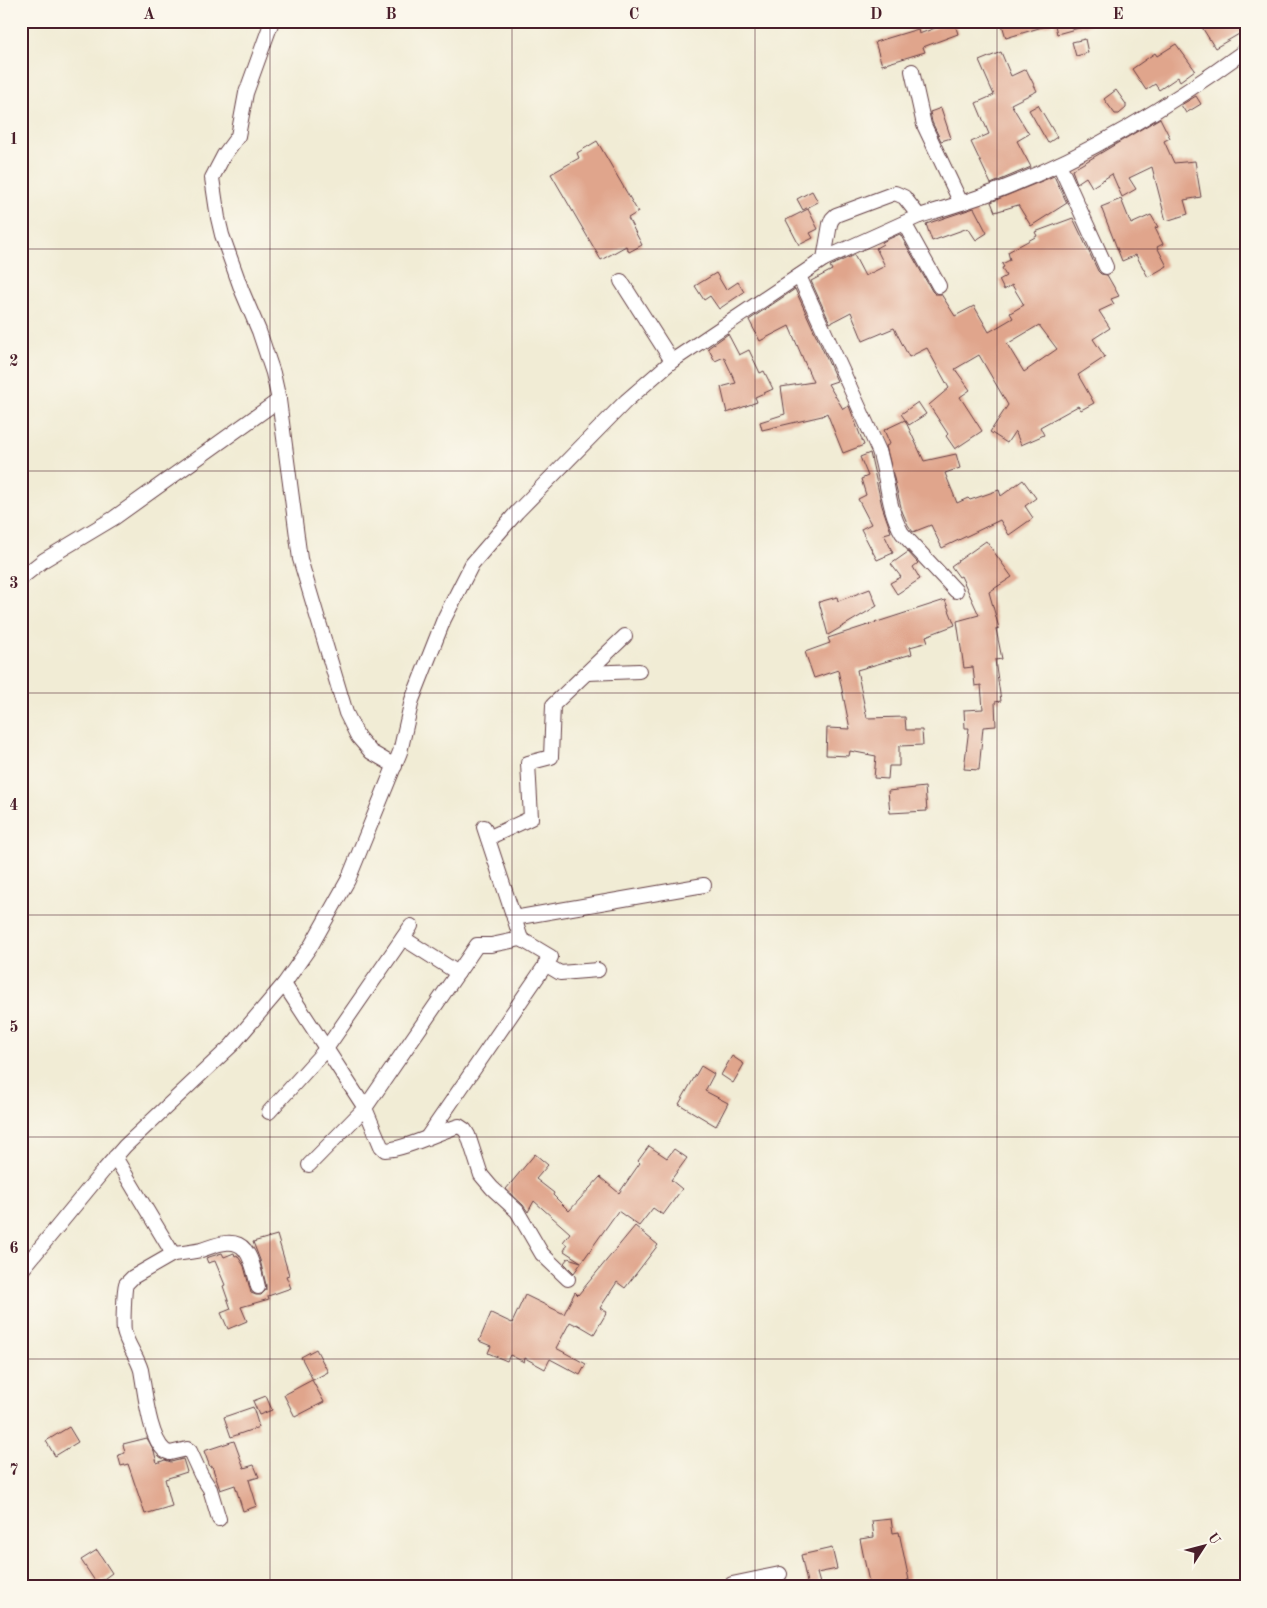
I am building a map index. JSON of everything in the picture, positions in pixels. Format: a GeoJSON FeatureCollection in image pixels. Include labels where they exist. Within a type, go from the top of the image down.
{"type":"FeatureCollection","features":[{"type":"Feature","properties":{"kind":"street"},"geometry":{"type":"LineString","coordinates":[[272,21],[246,93],[238,136],[224,155],[212,178],[222,236],[259,331],[273,373],[279,400],[300,559],[346,713],[358,737],[371,752],[395,766]]}},
{"type":"Feature","properties":{"kind":"street"},"geometry":{"type":"LineString","coordinates":[[21,1271],[115,1157],[232,1045],[284,984],[312,944],[348,880],[400,752],[412,700],[444,619],[472,564],[516,512],[626,400],[672,361],[824,260],[919,216],[1009,186],[1059,164],[1128,129],[1202,82],[1246,50]]}},
{"type":"Feature","properties":{"kind":"street"},"geometry":{"type":"LineString","coordinates":[[912,71],[924,125],[961,203]]}},
{"type":"Feature","properties":{"kind":"street"},"geometry":{"type":"LineString","coordinates":[[1059,164],[1106,267]]}},
{"type":"Feature","properties":{"kind":"street"},"geometry":{"type":"LineString","coordinates":[[824,260],[830,224],[836,215],[895,193],[904,197],[919,216]]}},
{"type":"Feature","properties":{"kind":"street"},"geometry":{"type":"LineString","coordinates":[[904,223],[939,286]]}},
{"type":"Feature","properties":{"kind":"street"},"geometry":{"type":"LineString","coordinates":[[799,276],[879,451],[896,522],[902,533],[956,591]]}},
{"type":"Feature","properties":{"kind":"street"},"geometry":{"type":"LineString","coordinates":[[621,281],[672,361]]}},
{"type":"Feature","properties":{"kind":"street"},"geometry":{"type":"LineString","coordinates":[[21,578],[44,560],[114,518],[279,400]]}},
{"type":"Feature","properties":{"kind":"street"},"geometry":{"type":"LineString","coordinates":[[521,939],[486,832],[531,818],[528,763],[551,757],[553,705],[625,636]]}},
{"type":"Feature","properties":{"kind":"street"},"geometry":{"type":"LineString","coordinates":[[587,673],[639,671]]}},
{"type":"Feature","properties":{"kind":"street"},"geometry":{"type":"LineString","coordinates":[[514,918],[704,885]]}},
{"type":"Feature","properties":{"kind":"street"},"geometry":{"type":"LineString","coordinates":[[269,1112],[326,1048],[407,932],[458,973]]}},
{"type":"Feature","properties":{"kind":"street"},"geometry":{"type":"LineString","coordinates":[[309,1165],[365,1108],[477,945],[491,945],[521,939],[551,956],[428,1136]]}},
{"type":"Feature","properties":{"kind":"street"},"geometry":{"type":"LineString","coordinates":[[546,964],[560,973],[598,970]]}},
{"type":"Feature","properties":{"kind":"street"},"geometry":{"type":"LineString","coordinates":[[284,984],[365,1108],[381,1146],[385,1150],[393,1150],[459,1126],[465,1130],[481,1175],[517,1211],[542,1254],[568,1279]]}},
{"type":"Feature","properties":{"kind":"street"},"geometry":{"type":"LineString","coordinates":[[115,1157],[173,1254]]}},
{"type":"Feature","properties":{"kind":"street"},"geometry":{"type":"LineString","coordinates":[[219,1519],[210,1489],[198,1471],[190,1451],[187,1449],[165,1452],[157,1442],[140,1370],[124,1330],[126,1284],[133,1277],[173,1254],[200,1250],[219,1244],[234,1244],[241,1246],[248,1255],[258,1287]]}},
{"type":"Feature","properties":{"kind":"street"},"geometry":{"type":"LineString","coordinates":[[729,1587],[732,1584],[780,1574]]}},
{"type":"Feature","properties":{"kind":"building"},"geometry":{"type":"Polygon","coordinates":[[[954,21],[958,34],[923,47],[925,52],[882,65],[875,42],[918,29],[919,34],[954,21]]]}},
{"type":"Feature","properties":{"kind":"building"},"geometry":{"type":"Polygon","coordinates":[[[1001,21],[1052,21],[1052,24],[1006,38],[1001,21]]]}},
{"type":"Feature","properties":{"kind":"building"},"geometry":{"type":"Polygon","coordinates":[[[1054,21],[1090,21],[1090,25],[1057,34],[1054,21]]]}},
{"type":"Feature","properties":{"kind":"building"},"geometry":{"type":"Polygon","coordinates":[[[1198,21],[1246,21],[1246,30],[1215,48],[1198,21]]]}},
{"type":"Feature","properties":{"kind":"building"},"geometry":{"type":"Polygon","coordinates":[[[1085,39],[1088,53],[1076,56],[1072,42],[1085,39]]]}},
{"type":"Feature","properties":{"kind":"building"},"geometry":{"type":"Polygon","coordinates":[[[1176,44],[1195,70],[1180,81],[1178,77],[1159,90],[1155,84],[1146,90],[1132,69],[1155,53],[1157,56],[1176,44]]]}},
{"type":"Feature","properties":{"kind":"building"},"geometry":{"type":"Polygon","coordinates":[[[1001,52],[1011,76],[1026,69],[1037,91],[1011,104],[1029,134],[1017,141],[1031,167],[991,184],[971,142],[989,134],[976,103],[994,95],[979,61],[1001,52]]]}},
{"type":"Feature","properties":{"kind":"building"},"geometry":{"type":"Polygon","coordinates":[[[1116,90],[1126,104],[1126,108],[1119,114],[1115,114],[1104,99],[1116,90]]]}},
{"type":"Feature","properties":{"kind":"building"},"geometry":{"type":"Polygon","coordinates":[[[1196,96],[1201,104],[1186,113],[1181,105],[1196,96]]]}},
{"type":"Feature","properties":{"kind":"building"},"geometry":{"type":"Polygon","coordinates":[[[1038,105],[1057,137],[1048,143],[1029,110],[1038,105]]]}},
{"type":"Feature","properties":{"kind":"building"},"geometry":{"type":"Polygon","coordinates":[[[941,108],[951,138],[941,141],[932,122],[930,112],[941,108]]]}},
{"type":"Feature","properties":{"kind":"building"},"geometry":{"type":"Polygon","coordinates":[[[1160,118],[1170,138],[1164,141],[1174,163],[1195,161],[1201,197],[1184,200],[1188,214],[1166,221],[1152,167],[1129,178],[1136,189],[1122,197],[1112,174],[1092,187],[1086,177],[1077,183],[1072,170],[1160,118]]]}},
{"type":"Feature","properties":{"kind":"building"},"geometry":{"type":"Polygon","coordinates":[[[597,141],[638,212],[628,218],[642,245],[629,252],[626,246],[601,260],[551,174],[579,158],[577,153],[597,141]]]}},
{"type":"Feature","properties":{"kind":"building"},"geometry":{"type":"Polygon","coordinates":[[[1054,176],[1067,203],[1031,226],[1018,205],[995,212],[991,202],[1054,176]]]}},
{"type":"Feature","properties":{"kind":"building"},"geometry":{"type":"Polygon","coordinates":[[[812,191],[818,202],[803,210],[797,199],[812,191]]]}},
{"type":"Feature","properties":{"kind":"building"},"geometry":{"type":"Polygon","coordinates":[[[1121,199],[1131,224],[1151,215],[1158,227],[1155,228],[1163,244],[1157,247],[1167,266],[1148,277],[1136,255],[1122,261],[1101,207],[1121,199]]]}},
{"type":"Feature","properties":{"kind":"building"},"geometry":{"type":"Polygon","coordinates":[[[974,208],[987,233],[976,240],[968,228],[932,241],[926,224],[974,208]]]}},
{"type":"Feature","properties":{"kind":"building"},"geometry":{"type":"Polygon","coordinates":[[[808,209],[818,229],[810,233],[813,238],[799,245],[786,220],[808,209]]]}},
{"type":"Feature","properties":{"kind":"building"},"geometry":{"type":"Polygon","coordinates":[[[1073,218],[1098,271],[1101,274],[1107,275],[1119,296],[1111,299],[1114,304],[1099,311],[1110,328],[1093,339],[1105,357],[1078,375],[1094,403],[1081,410],[1078,406],[1040,427],[1044,435],[1021,445],[1015,431],[1007,443],[990,432],[1008,405],[979,355],[955,369],[970,390],[960,397],[982,431],[955,449],[946,436],[948,434],[929,405],[949,388],[927,348],[909,357],[894,328],[863,341],[851,312],[830,323],[811,281],[832,270],[830,266],[854,255],[865,276],[885,266],[876,248],[883,244],[882,242],[900,234],[932,291],[935,294],[941,294],[955,316],[974,306],[989,332],[1013,318],[1010,313],[1024,305],[1012,285],[1004,290],[999,280],[1006,276],[1002,264],[1010,260],[1008,252],[1037,236],[1035,232],[1073,218]],[[1039,325],[1007,344],[1024,372],[1057,349],[1039,325]]]}},
{"type":"Feature","properties":{"kind":"building"},"geometry":{"type":"Polygon","coordinates":[[[716,273],[726,290],[738,282],[744,292],[719,309],[710,296],[704,300],[695,286],[716,273]]]}},
{"type":"Feature","properties":{"kind":"building"},"geometry":{"type":"Polygon","coordinates":[[[795,289],[837,381],[828,384],[843,409],[849,406],[864,445],[843,453],[827,413],[822,416],[762,430],[760,422],[785,414],[781,387],[813,382],[789,326],[760,341],[749,320],[795,289]]]}},
{"type":"Feature","properties":{"kind":"building"},"geometry":{"type":"Polygon","coordinates":[[[728,334],[739,355],[749,350],[760,373],[764,371],[773,389],[755,397],[757,402],[727,413],[721,387],[736,383],[724,357],[715,361],[708,348],[728,334]]]}},
{"type":"Feature","properties":{"kind":"building"},"geometry":{"type":"Polygon","coordinates":[[[918,402],[926,414],[909,425],[901,414],[918,402]]]}},
{"type":"Feature","properties":{"kind":"building"},"geometry":{"type":"Polygon","coordinates":[[[905,420],[924,461],[956,454],[960,468],[945,473],[957,503],[968,498],[970,500],[999,490],[1001,496],[1023,480],[1036,498],[1025,506],[1033,518],[1009,535],[1000,520],[942,548],[931,525],[913,532],[902,511],[886,446],[890,444],[884,430],[905,420]]]}},
{"type":"Feature","properties":{"kind":"building"},"geometry":{"type":"Polygon","coordinates":[[[870,453],[882,506],[891,532],[884,534],[893,553],[877,560],[861,529],[871,524],[858,499],[866,495],[861,479],[868,476],[860,457],[870,453]]]}},
{"type":"Feature","properties":{"kind":"building"},"geometry":{"type":"Polygon","coordinates":[[[986,541],[1012,577],[989,592],[999,628],[996,629],[1002,659],[995,660],[1001,701],[995,702],[996,726],[983,727],[979,770],[964,769],[969,728],[965,728],[964,710],[983,709],[981,685],[975,686],[973,667],[964,668],[957,621],[979,615],[961,576],[959,577],[951,566],[986,541]]]}},
{"type":"Feature","properties":{"kind":"building"},"geometry":{"type":"Polygon","coordinates":[[[908,552],[918,563],[913,567],[920,579],[897,594],[890,583],[901,577],[891,564],[908,552]]]}},
{"type":"Feature","properties":{"kind":"building"},"geometry":{"type":"Polygon","coordinates":[[[870,589],[877,606],[828,635],[819,602],[837,597],[838,601],[870,589]]]}},
{"type":"Feature","properties":{"kind":"building"},"geometry":{"type":"Polygon","coordinates":[[[945,600],[955,625],[926,636],[928,642],[910,647],[912,654],[857,670],[867,718],[905,717],[906,730],[922,730],[923,745],[899,746],[899,766],[889,766],[888,779],[874,778],[876,756],[850,751],[849,756],[826,755],[827,728],[850,729],[838,670],[814,678],[805,652],[830,643],[828,638],[945,600]]]}},
{"type":"Feature","properties":{"kind":"building"},"geometry":{"type":"Polygon","coordinates":[[[925,787],[927,811],[890,813],[888,791],[925,787]]]}},
{"type":"Feature","properties":{"kind":"building"},"geometry":{"type":"Polygon","coordinates":[[[732,1056],[744,1064],[733,1083],[721,1075],[732,1056]]]}},
{"type":"Feature","properties":{"kind":"building"},"geometry":{"type":"Polygon","coordinates":[[[701,1066],[714,1074],[705,1091],[728,1103],[716,1126],[679,1104],[701,1066]]]}},
{"type":"Feature","properties":{"kind":"building"},"geometry":{"type":"Polygon","coordinates":[[[649,1146],[667,1158],[674,1149],[687,1158],[671,1180],[682,1189],[663,1215],[653,1208],[639,1226],[618,1211],[574,1273],[564,1263],[568,1258],[581,1262],[564,1251],[567,1245],[563,1242],[570,1233],[534,1201],[528,1212],[506,1189],[535,1154],[548,1165],[536,1179],[554,1193],[553,1195],[569,1211],[600,1177],[619,1193],[640,1163],[638,1161],[649,1146]]]}},
{"type":"Feature","properties":{"kind":"building"},"geometry":{"type":"Polygon","coordinates":[[[635,1226],[658,1245],[625,1288],[617,1282],[600,1308],[607,1312],[594,1334],[570,1322],[556,1348],[586,1364],[580,1375],[550,1359],[545,1369],[525,1358],[524,1362],[510,1355],[507,1361],[488,1353],[491,1346],[479,1341],[491,1313],[512,1323],[525,1295],[564,1314],[575,1292],[578,1295],[635,1226]]]}},
{"type":"Feature","properties":{"kind":"building"},"geometry":{"type":"Polygon","coordinates":[[[277,1235],[289,1275],[286,1276],[291,1288],[268,1296],[269,1299],[241,1307],[247,1321],[228,1329],[221,1313],[231,1309],[223,1286],[225,1285],[215,1261],[208,1263],[206,1258],[222,1253],[224,1257],[234,1253],[235,1256],[237,1255],[244,1266],[251,1293],[261,1295],[266,1290],[266,1285],[253,1242],[277,1235]]]}},
{"type":"Feature","properties":{"kind":"building"},"geometry":{"type":"Polygon","coordinates":[[[316,1349],[328,1372],[313,1380],[301,1357],[316,1349]]]}},
{"type":"Feature","properties":{"kind":"building"},"geometry":{"type":"Polygon","coordinates":[[[312,1380],[324,1402],[295,1417],[284,1395],[312,1380]]]}},
{"type":"Feature","properties":{"kind":"building"},"geometry":{"type":"Polygon","coordinates":[[[266,1396],[272,1410],[259,1415],[253,1401],[266,1396]]]}},
{"type":"Feature","properties":{"kind":"building"},"geometry":{"type":"Polygon","coordinates":[[[253,1407],[259,1427],[231,1437],[224,1417],[253,1407]]]}},
{"type":"Feature","properties":{"kind":"building"},"geometry":{"type":"Polygon","coordinates":[[[69,1427],[78,1442],[55,1456],[46,1441],[69,1427]]]}},
{"type":"Feature","properties":{"kind":"building"},"geometry":{"type":"Polygon","coordinates":[[[147,1438],[154,1451],[157,1463],[165,1460],[171,1462],[183,1459],[187,1472],[165,1479],[172,1506],[145,1514],[128,1464],[121,1466],[118,1455],[125,1453],[123,1444],[147,1438]]]}},
{"type":"Feature","properties":{"kind":"building"},"geometry":{"type":"Polygon","coordinates":[[[234,1441],[244,1468],[254,1465],[259,1477],[249,1480],[257,1506],[243,1511],[235,1485],[220,1490],[212,1466],[210,1467],[204,1451],[234,1441]]]}},
{"type":"Feature","properties":{"kind":"building"},"geometry":{"type":"Polygon","coordinates":[[[891,1519],[893,1533],[899,1532],[909,1580],[907,1580],[908,1587],[870,1587],[860,1539],[874,1537],[872,1521],[891,1519]]]}},
{"type":"Feature","properties":{"kind":"building"},"geometry":{"type":"Polygon","coordinates":[[[832,1548],[837,1569],[817,1573],[821,1587],[808,1587],[801,1555],[832,1548]]]}},
{"type":"Feature","properties":{"kind":"building"},"geometry":{"type":"Polygon","coordinates":[[[97,1550],[112,1573],[97,1584],[81,1560],[97,1550]]]}}]}
